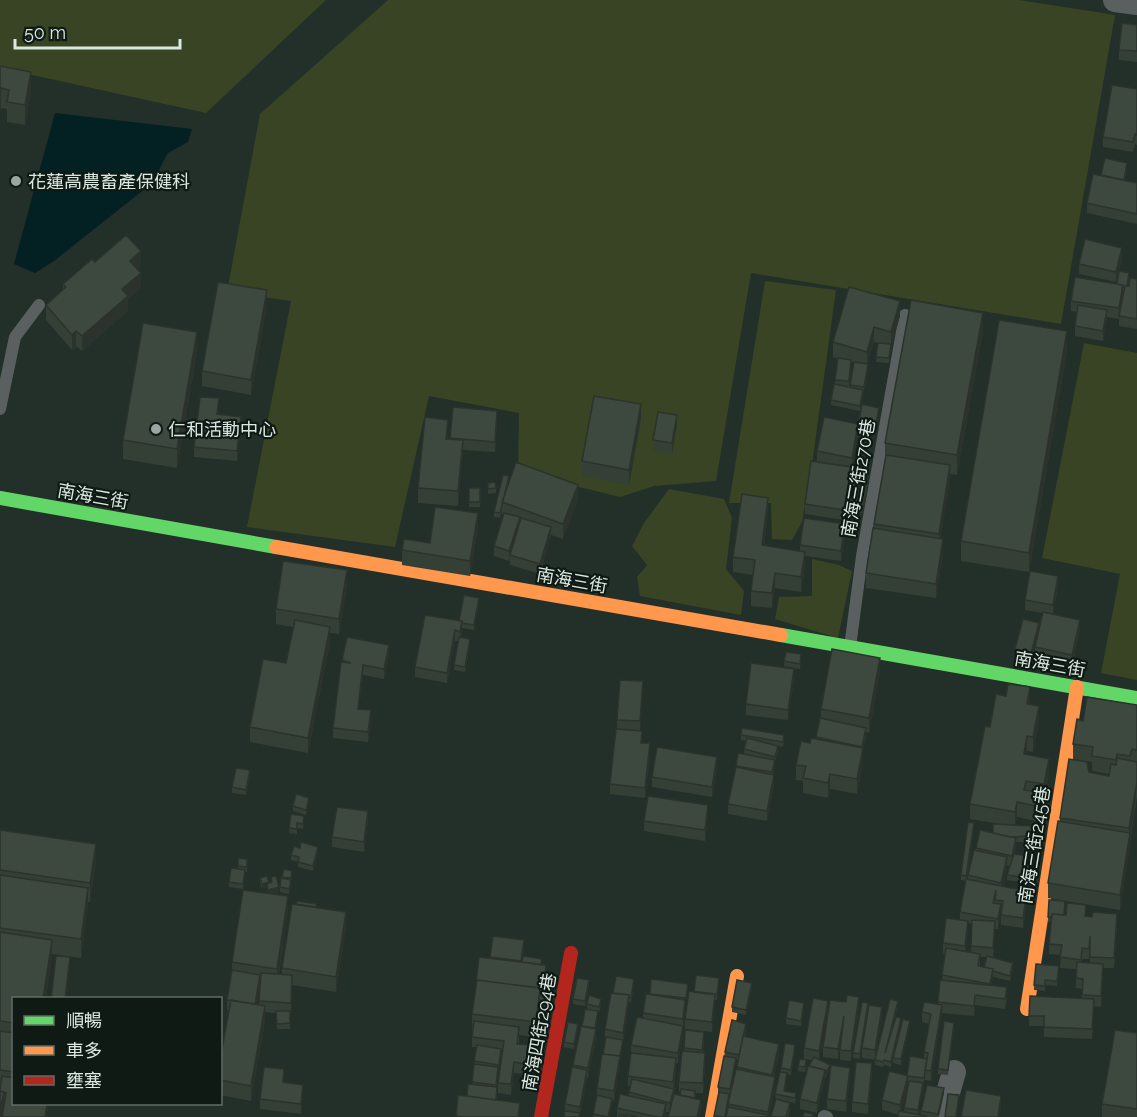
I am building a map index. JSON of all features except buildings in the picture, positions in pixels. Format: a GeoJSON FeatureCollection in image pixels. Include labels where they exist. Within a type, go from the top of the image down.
{"type":"FeatureCollection","features":[{"type":"Feature","properties":{"kind":"street"},"geometry":{"type":"LineString","coordinates":[[1115,0],[1137,3]]}},
{"type":"Feature","properties":{"kind":"street","name":"南海三街"},"geometry":{"type":"LineString","coordinates":[[0,498],[1137,698]]}},
{"type":"Feature","properties":{"kind":"street","name":"南海三街245巷"},"geometry":{"type":"LineString","coordinates":[[1027,1009],[1077,687]]}},
{"type":"Feature","properties":{"kind":"street","name":"南海四街294巷"},"geometry":{"type":"LineString","coordinates":[[541,1117],[572,953]]}},
{"type":"Feature","properties":{"kind":"street"},"geometry":{"type":"LineString","coordinates":[[712,1117],[737,976]]}},
{"type":"Feature","properties":{"kind":"street"},"geometry":{"type":"LineString","coordinates":[[941,1117],[954,1072]]}},
{"type":"Feature","properties":{"kind":"lane"},"geometry":{"type":"LineString","coordinates":[[0,410],[15,337],[39,305]]}},
{"type":"Feature","properties":{"kind":"lane","name":"南海三街270巷"},"geometry":{"type":"LineString","coordinates":[[849,648],[862,556],[905,315]]}},
{"type":"Feature","properties":{"kind":"green space"},"geometry":{"type":"Polygon","coordinates":[[[0,0],[326,0],[206,113],[0,68],[0,0]]]}},
{"type":"Feature","properties":{"kind":"green space"},"geometry":{"type":"Polygon","coordinates":[[[388,0],[1019,0],[1115,15],[1061,324],[751,273],[716,481],[654,486],[620,497],[518,472],[519,413],[429,396],[395,547],[247,527],[291,301],[227,292],[260,114],[388,0]]]}},
{"type":"Feature","properties":{"kind":"green space"},"geometry":{"type":"Polygon","coordinates":[[[765,281],[836,290],[802,522],[792,540],[772,539],[771,503],[729,503],[765,281]]]}},
{"type":"Feature","properties":{"kind":"green space"},"geometry":{"type":"Polygon","coordinates":[[[1084,343],[1137,353],[1137,680],[1101,673],[1120,574],[1042,558],[1084,343]]]}},
{"type":"Feature","properties":{"kind":"green space"},"geometry":{"type":"Polygon","coordinates":[[[669,489],[724,499],[732,518],[726,569],[744,591],[741,615],[640,596],[637,577],[647,565],[632,546],[644,523],[669,489]]]}},
{"type":"Feature","properties":{"kind":"green space"},"geometry":{"type":"Polygon","coordinates":[[[812,559],[839,565],[852,571],[838,638],[775,619],[779,597],[812,596],[812,559]]]}},
{"type":"Feature","properties":{"kind":"water"},"geometry":{"type":"Polygon","coordinates":[[[55,113],[192,129],[188,142],[168,153],[151,184],[54,261],[35,273],[14,264],[55,113]]]}},
{"type":"Feature","properties":{"kind":"traffic: fast"},"geometry":{"type":"LineString","coordinates":[[0,498],[276,547]]}},
{"type":"Feature","properties":{"kind":"traffic: fast"},"geometry":{"type":"LineString","coordinates":[[781,635],[1137,698]]}},
{"type":"Feature","properties":{"kind":"traffic: slow"},"geometry":{"type":"LineString","coordinates":[[276,547],[781,635]]}},
{"type":"Feature","properties":{"kind":"traffic: slow"},"geometry":{"type":"LineString","coordinates":[[1027,1009],[1077,687]]}},
{"type":"Feature","properties":{"kind":"traffic: slow"},"geometry":{"type":"LineString","coordinates":[[712,1117],[737,976]]}},
{"type":"Feature","properties":{"kind":"traffic: jam"},"geometry":{"type":"LineString","coordinates":[[541,1117],[571,953]]}},
{"type":"Feature","properties":{"kind":"place","name":"花蓮高農畜產保健科"},"geometry":{"type":"Point","coordinates":[16,181]}},
{"type":"Feature","properties":{"kind":"place","name":"仁和活動中心"},"geometry":{"type":"Point","coordinates":[156,429]}}]}
